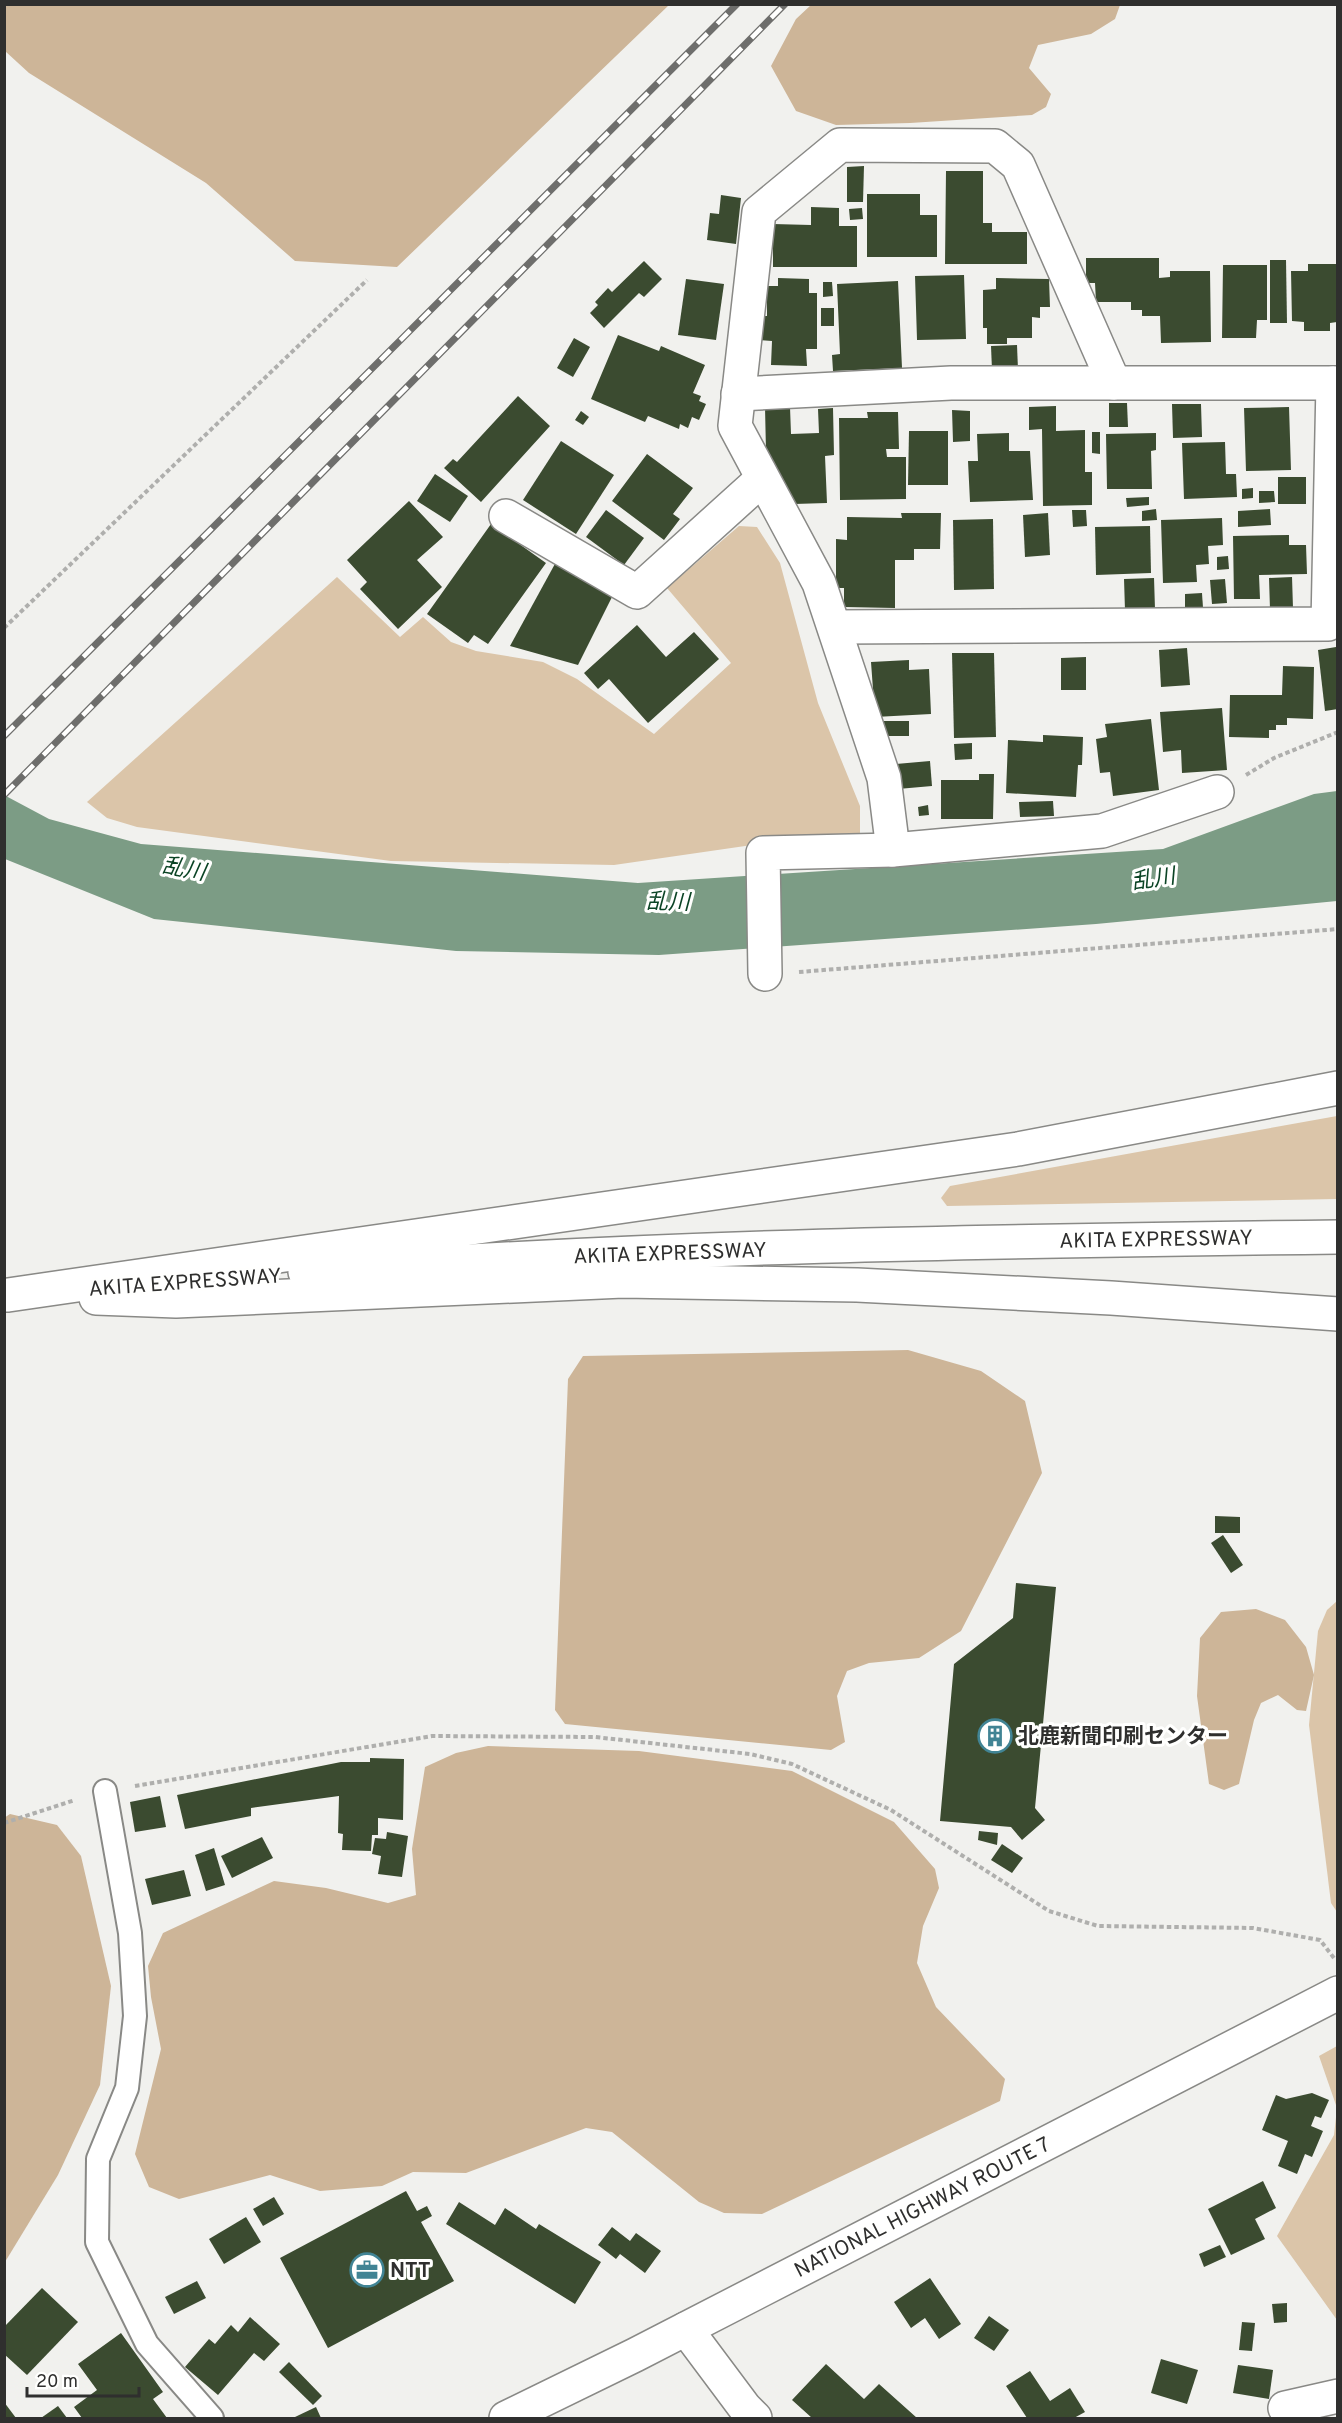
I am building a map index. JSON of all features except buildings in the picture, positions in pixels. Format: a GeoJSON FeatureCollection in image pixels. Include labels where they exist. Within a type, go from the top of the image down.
{"type":"FeatureCollection","features":[{"type":"Feature","properties":{"kind":"main road"},"geometry":{"type":"LineString","coordinates":[[893,850],[884,778],[819,583],[735,426],[759,212],[840,145],[995,146],[1018,165],[1113,383]]}},
{"type":"Feature","properties":{"kind":"main road"},"geometry":{"type":"LineString","coordinates":[[738,394],[951,383],[1335,383],[1328,624],[835,627]]}},
{"type":"Feature","properties":{"kind":"main road"},"geometry":{"type":"LineString","coordinates":[[506,516],[637,592],[762,479]]}},
{"type":"Feature","properties":{"kind":"main road"},"geometry":{"type":"LineString","coordinates":[[765,974],[763,853],[893,850],[1102,831],[1217,792]]}},
{"type":"Feature","properties":{"kind":"main road"},"geometry":{"type":"LineString","coordinates":[[6,1296],[1018,1149],[1338,1088]]}},
{"type":"Feature","properties":{"kind":"main road","name":"AKITA EXPRESSWAY"},"geometry":{"type":"LineString","coordinates":[[6,1296],[325,1271],[665,1252],[1012,1241],[1338,1237]]}},
{"type":"Feature","properties":{"kind":"main road"},"geometry":{"type":"LineString","coordinates":[[6,1296],[176,1301],[623,1281],[857,1285],[1111,1298],[1338,1314]]}},
{"type":"Feature","properties":{"kind":"main road","name":"NATIONAL HIGHWAY ROUTE 7"},"geometry":{"type":"LineString","coordinates":[[506,2418],[686,2329],[1338,1994]]}},
{"type":"Feature","properties":{"kind":"main road"},"geometry":{"type":"LineString","coordinates":[[686,2329],[744,2408],[755,2418]]}},
{"type":"Feature","properties":{"kind":"main road"},"geometry":{"type":"LineString","coordinates":[[1285,2408],[1338,2396]]}},
{"type":"Feature","properties":{"kind":"lane"},"geometry":{"type":"LineString","coordinates":[[105,1791],[130,1933],[135,2016],[127,2088],[98,2159],[97,2242],[147,2344],[212,2418]]}},
{"type":"Feature","properties":{"kind":"path"},"geometry":{"type":"LineString","coordinates":[[4,628],[368,280]]}},
{"type":"Feature","properties":{"kind":"path"},"geometry":{"type":"LineString","coordinates":[[1217,792],[1274,758],[1338,732]]}},
{"type":"Feature","properties":{"kind":"path"},"geometry":{"type":"LineString","coordinates":[[765,974],[891,967],[1338,929]]}},
{"type":"Feature","properties":{"kind":"path"},"geometry":{"type":"LineString","coordinates":[[4,1823],[105,1791],[432,1736],[595,1737],[750,1754],[792,1764],[891,1810],[1049,1911],[1098,1926],[1253,1928],[1320,1940],[1338,1963]]}},
{"type":"Feature","properties":{"kind":"shaded area"},"geometry":{"type":"Polygon","coordinates":[[[5,4],[669,5],[397,267],[295,261],[206,183],[29,73],[5,51],[5,4]]]}},
{"type":"Feature","properties":{"kind":"shaded area"},"geometry":{"type":"Polygon","coordinates":[[[811,5],[1120,5],[1115,19],[1091,34],[1038,45],[1029,68],[1051,94],[1046,107],[1032,115],[836,125],[796,111],[771,66],[796,19],[811,5]]]}},
{"type":"Feature","properties":{"kind":"shaded area"},"geometry":{"type":"Polygon","coordinates":[[[739,526],[757,527],[780,563],[818,703],[860,806],[860,840],[759,844],[614,865],[391,861],[137,827],[107,818],[87,802],[337,577],[400,637],[423,617],[451,642],[476,651],[543,662],[577,679],[654,734],[731,663],[667,588],[739,526]]]}},
{"type":"Feature","properties":{"kind":"shaded area"},"geometry":{"type":"Polygon","coordinates":[[[1337,1116],[1337,1199],[947,1206],[941,1198],[950,1186],[1337,1116]]]}},
{"type":"Feature","properties":{"kind":"shaded area"},"geometry":{"type":"Polygon","coordinates":[[[908,1350],[981,1371],[1025,1401],[1042,1473],[961,1631],[919,1658],[869,1663],[847,1671],[837,1696],[845,1742],[831,1750],[565,1724],[555,1710],[568,1379],[583,1356],[908,1350]]]}},
{"type":"Feature","properties":{"kind":"shaded area"},"geometry":{"type":"Polygon","coordinates":[[[1337,1601],[1337,1912],[1331,1903],[1309,1725],[1318,1631],[1327,1610],[1337,1601]]]}},
{"type":"Feature","properties":{"kind":"shaded area"},"geometry":{"type":"Polygon","coordinates":[[[1256,1609],[1285,1620],[1306,1647],[1314,1675],[1306,1711],[1297,1710],[1278,1695],[1261,1703],[1254,1720],[1239,1784],[1224,1790],[1209,1784],[1197,1696],[1200,1638],[1221,1612],[1256,1609]]]}},
{"type":"Feature","properties":{"kind":"shaded area"},"geometry":{"type":"Polygon","coordinates":[[[488,1746],[639,1751],[792,1771],[894,1822],[935,1869],[939,1888],[923,1926],[917,1963],[936,2007],[1005,2079],[1000,2101],[762,2214],[724,2213],[699,2202],[612,2132],[586,2128],[466,2173],[413,2172],[382,2186],[320,2191],[270,2175],[179,2199],[149,2187],[135,2154],[161,2049],[151,1997],[148,1966],[163,1933],[274,1881],[326,1888],[388,1903],[416,1895],[412,1849],[425,1767],[456,1753],[488,1746]]]}},
{"type":"Feature","properties":{"kind":"shaded area"},"geometry":{"type":"Polygon","coordinates":[[[10,1814],[57,1825],[81,1856],[111,1986],[100,2085],[58,2175],[5,2262],[4,1818],[10,1814]]]}},
{"type":"Feature","properties":{"kind":"shaded area"},"geometry":{"type":"Polygon","coordinates":[[[1337,2046],[1337,2108],[1319,2056],[1337,2046]]]}},
{"type":"Feature","properties":{"kind":"shaded area"},"geometry":{"type":"Polygon","coordinates":[[[1337,2108],[1337,2320],[1277,2236],[1334,2135],[1337,2108]]]}},
{"type":"Feature","properties":{"kind":"water","name":"乱川"},"geometry":{"type":"Polygon","coordinates":[[[1337,791],[1337,901],[1096,924],[659,955],[456,951],[154,919],[5,859],[4,795],[49,819],[141,844],[638,883],[1163,849],[1314,794],[1337,791]]]}},
{"type":"Feature","properties":{"kind":"railway"},"geometry":{"type":"LineString","coordinates":[[4,736],[737,4]]}},
{"type":"Feature","properties":{"kind":"railway"},"geometry":{"type":"LineString","coordinates":[[4,795],[785,4]]}},
{"type":"Feature","properties":{"kind":"place","name":"北鹿新聞印刷センター"},"geometry":{"type":"Point","coordinates":[995,1736]}},
{"type":"Feature","properties":{"kind":"place","name":"NTT"},"geometry":{"type":"Point","coordinates":[367,2270]}}]}
